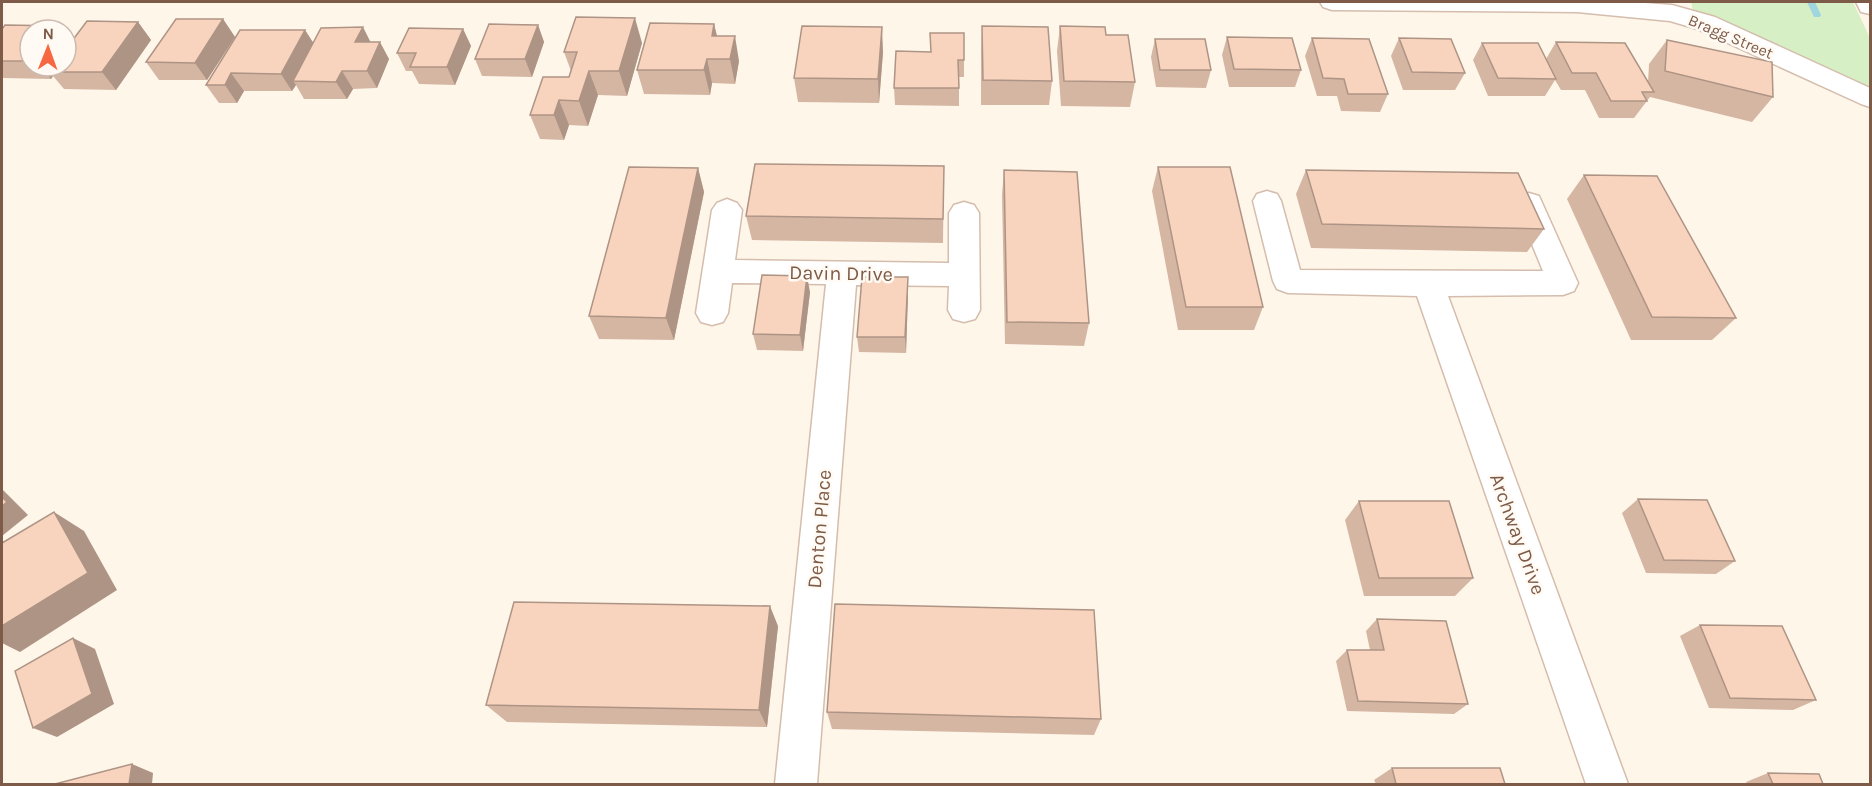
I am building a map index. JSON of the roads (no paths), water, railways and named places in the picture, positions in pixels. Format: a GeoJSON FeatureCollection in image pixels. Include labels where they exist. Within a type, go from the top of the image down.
{"type":"FeatureCollection","features":[{"type":"Feature","properties":{"kind":"street","name":"Bragg Street"},"geometry":{"type":"LineString","coordinates":[[1332,2],[1671,7],[1870,98]]}},
{"type":"Feature","properties":{"kind":"street"},"geometry":{"type":"LineString","coordinates":[[1868,2],[1870,7]]}},
{"type":"Feature","properties":{"kind":"street"},"geometry":{"type":"LineString","coordinates":[[1267,201],[1288,281],[1428,284],[1563,283],[1529,203]]}},
{"type":"Feature","properties":{"kind":"street"},"geometry":{"type":"LineString","coordinates":[[712,313],[726,210]]}},
{"type":"Feature","properties":{"kind":"street"},"geometry":{"type":"LineString","coordinates":[[964,213],[964,310]]}},
{"type":"Feature","properties":{"kind":"street","name":"Davin Drive"},"geometry":{"type":"LineString","coordinates":[[718,272],[964,275]]}},
{"type":"Feature","properties":{"kind":"street","name":"Denton Place"},"geometry":{"type":"LineString","coordinates":[[796,784],[842,273]]}},
{"type":"Feature","properties":{"kind":"street","name":"Archway Drive"},"geometry":{"type":"LineString","coordinates":[[1428,284],[1607,784]]}},
{"type":"Feature","properties":{"kind":"waterway"},"geometry":{"type":"LineString","coordinates":[[1811,2],[1817,15]]}}]}
